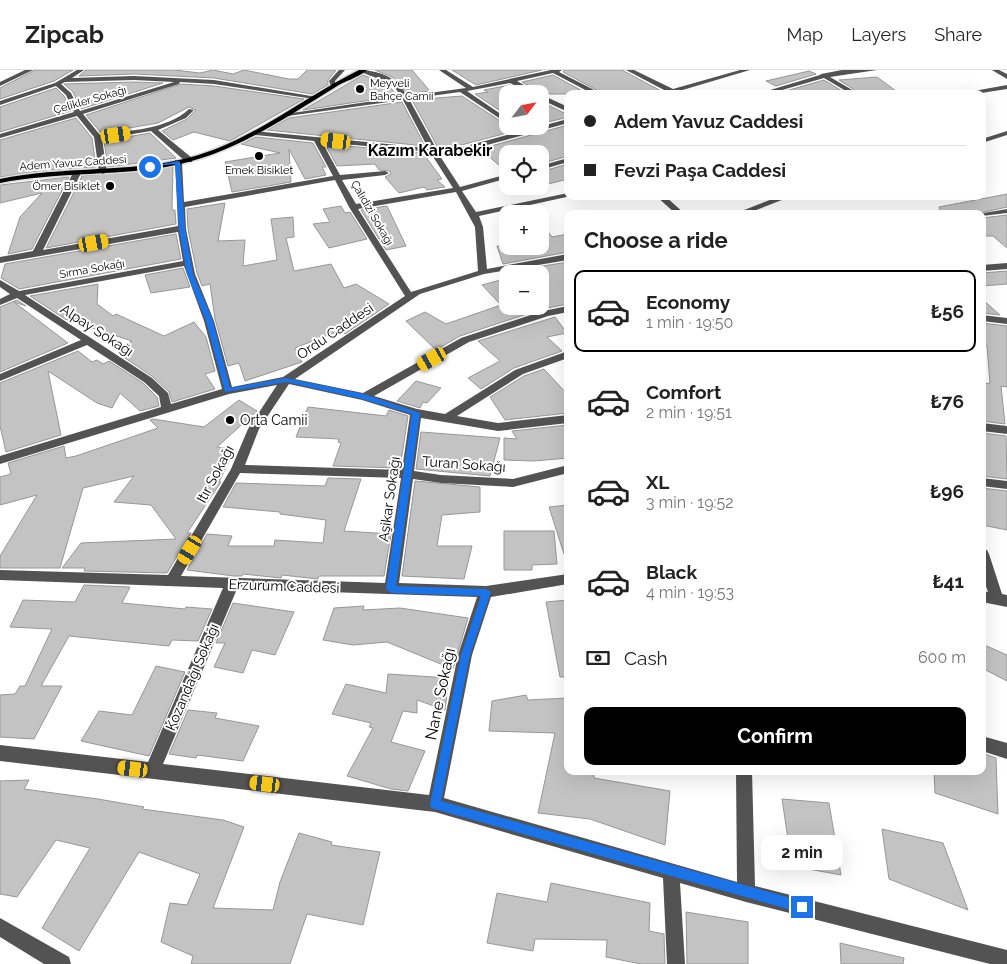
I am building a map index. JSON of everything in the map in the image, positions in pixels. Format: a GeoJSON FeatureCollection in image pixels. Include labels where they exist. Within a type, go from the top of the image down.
{"type":"FeatureCollection","features":[{"type":"Feature","properties":{"kind":"main road","name":"Adem Yavuz Caddesi"},"geometry":{"type":"LineString","coordinates":[[0,181],[77,173],[136,170],[190,160],[231,147],[333,85],[363,70]]}},
{"type":"Feature","properties":{"kind":"street"},"geometry":{"type":"LineString","coordinates":[[0,84],[30,70]]}},
{"type":"Feature","properties":{"kind":"street"},"geometry":{"type":"LineString","coordinates":[[0,103],[60,82],[81,70]]}},
{"type":"Feature","properties":{"kind":"street"},"geometry":{"type":"LineString","coordinates":[[134,78],[146,70]]}},
{"type":"Feature","properties":{"kind":"street"},"geometry":{"type":"LineString","coordinates":[[333,85],[332,81],[342,70]]}},
{"type":"Feature","properties":{"kind":"street"},"geometry":{"type":"LineString","coordinates":[[363,70],[382,76],[399,86],[456,190],[474,215],[479,227],[483,272]]}},
{"type":"Feature","properties":{"kind":"street"},"geometry":{"type":"LineString","coordinates":[[442,70],[472,88]]}},
{"type":"Feature","properties":{"kind":"street"},"geometry":{"type":"LineString","coordinates":[[520,70],[532,76]]}},
{"type":"Feature","properties":{"kind":"street"},"geometry":{"type":"LineString","coordinates":[[629,70],[670,90]]}},
{"type":"Feature","properties":{"kind":"street"},"geometry":{"type":"LineString","coordinates":[[676,90],[747,70]]}},
{"type":"Feature","properties":{"kind":"street"},"geometry":{"type":"LineString","coordinates":[[814,70],[849,90]]}},
{"type":"Feature","properties":{"kind":"street"},"geometry":{"type":"LineString","coordinates":[[774,90],[840,72],[874,70]]}},
{"type":"Feature","properties":{"kind":"street"},"geometry":{"type":"LineString","coordinates":[[995,70],[1007,77]]}},
{"type":"Feature","properties":{"kind":"street"},"geometry":{"type":"LineString","coordinates":[[288,114],[461,90],[556,71],[592,90]]}},
{"type":"Feature","properties":{"kind":"street"},"geometry":{"type":"LineString","coordinates":[[60,82],[134,78],[184,80],[247,86],[314,97]]}},
{"type":"Feature","properties":{"kind":"street","name":"Çelikler Sokağı"},"geometry":{"type":"LineString","coordinates":[[0,136],[184,80]]}},
{"type":"Feature","properties":{"kind":"street"},"geometry":{"type":"LineString","coordinates":[[511,81],[519,85]]}},
{"type":"Feature","properties":{"kind":"street"},"geometry":{"type":"LineString","coordinates":[[60,82],[69,94],[78,113],[98,137],[103,172]]}},
{"type":"Feature","properties":{"kind":"street"},"geometry":{"type":"LineString","coordinates":[[986,91],[1007,88]]}},
{"type":"Feature","properties":{"kind":"street"},"geometry":{"type":"LineString","coordinates":[[461,90],[499,116]]}},
{"type":"Feature","properties":{"kind":"street"},"geometry":{"type":"LineString","coordinates":[[549,100],[564,108]]}},
{"type":"Feature","properties":{"kind":"street"},"geometry":{"type":"LineString","coordinates":[[98,137],[153,129],[184,117],[191,110]]}},
{"type":"Feature","properties":{"kind":"street"},"geometry":{"type":"LineString","coordinates":[[549,127],[564,122]]}},
{"type":"Feature","properties":{"kind":"street"},"geometry":{"type":"LineString","coordinates":[[153,129],[190,160]]}},
{"type":"Feature","properties":{"kind":"street"},"geometry":{"type":"LineString","coordinates":[[256,133],[317,138],[434,152],[465,150],[521,135]]}},
{"type":"Feature","properties":{"kind":"street"},"geometry":{"type":"LineString","coordinates":[[986,140],[1007,134]]}},
{"type":"Feature","properties":{"kind":"street"},"geometry":{"type":"LineString","coordinates":[[993,137],[1007,145]]}},
{"type":"Feature","properties":{"kind":"street","name":"Çalıdizi Sokağı"},"geometry":{"type":"LineString","coordinates":[[317,138],[353,207],[410,297]]}},
{"type":"Feature","properties":{"kind":"street"},"geometry":{"type":"LineString","coordinates":[[549,165],[564,161]]}},
{"type":"Feature","properties":{"kind":"street"},"geometry":{"type":"LineString","coordinates":[[178,162],[182,229],[190,274],[209,321],[228,391]]}},
{"type":"Feature","properties":{"kind":"street"},"geometry":{"type":"LineString","coordinates":[[37,253],[77,173]]}},
{"type":"Feature","properties":{"kind":"street"},"geometry":{"type":"LineString","coordinates":[[180,204],[339,178],[385,173]]}},
{"type":"Feature","properties":{"kind":"street"},"geometry":{"type":"LineString","coordinates":[[353,207],[456,190],[499,178]]}},
{"type":"Feature","properties":{"kind":"street"},"geometry":{"type":"LineString","coordinates":[[474,215],[564,196]]}},
{"type":"Feature","properties":{"kind":"street"},"geometry":{"type":"LineString","coordinates":[[665,200],[676,210]]}},
{"type":"Feature","properties":{"kind":"street"},"geometry":{"type":"LineString","coordinates":[[749,210],[777,200]]}},
{"type":"Feature","properties":{"kind":"street"},"geometry":{"type":"LineString","coordinates":[[986,213],[1007,210]]}},
{"type":"Feature","properties":{"kind":"street"},"geometry":{"type":"LineString","coordinates":[[0,260],[170,229],[182,229]]}},
{"type":"Feature","properties":{"kind":"street","name":"Ordu Caddesi"},"geometry":{"type":"LineString","coordinates":[[0,460],[228,391],[286,380],[418,292],[483,272],[564,258]]}},
{"type":"Feature","properties":{"kind":"street","name":"Sırma Sokağı"},"geometry":{"type":"LineString","coordinates":[[0,302],[18,294],[188,263]]}},
{"type":"Feature","properties":{"kind":"street"},"geometry":{"type":"LineString","coordinates":[[986,268],[1007,266]]}},
{"type":"Feature","properties":{"kind":"street","name":"Alpay Sokağı"},"geometry":{"type":"LineString","coordinates":[[0,282],[148,380],[164,395],[167,409]]}},
{"type":"Feature","properties":{"kind":"street"},"geometry":{"type":"LineString","coordinates":[[364,397],[466,340],[564,310]]}},
{"type":"Feature","properties":{"kind":"street"},"geometry":{"type":"LineString","coordinates":[[986,318],[1007,321]]}},
{"type":"Feature","properties":{"kind":"street"},"geometry":{"type":"LineString","coordinates":[[0,378],[88,341]]}},
{"type":"Feature","properties":{"kind":"street"},"geometry":{"type":"LineString","coordinates":[[445,419],[519,372],[564,355]]}},
{"type":"Feature","properties":{"kind":"street"},"geometry":{"type":"LineString","coordinates":[[286,380],[364,397],[416,413],[498,427],[564,419]]}},
{"type":"Feature","properties":{"kind":"street","name":"Itır Sokağı"},"geometry":{"type":"LineString","coordinates":[[171,582],[237,469],[254,429],[286,380]]}},
{"type":"Feature","properties":{"kind":"street","name":"Aşikar Sokağı"},"geometry":{"type":"LineString","coordinates":[[391,589],[416,413]]}},
{"type":"Feature","properties":{"kind":"street"},"geometry":{"type":"LineString","coordinates":[[986,427],[1007,430]]}},
{"type":"Feature","properties":{"kind":"street","name":"Turan Sokağı"},"geometry":{"type":"LineString","coordinates":[[237,469],[407,474],[441,479],[513,483],[564,470]]}},
{"type":"Feature","properties":{"kind":"street"},"geometry":{"type":"LineString","coordinates":[[986,482],[1007,485]]}},
{"type":"Feature","properties":{"kind":"street"},"geometry":{"type":"LineString","coordinates":[[986,563],[1002,600]]}},
{"type":"Feature","properties":{"kind":"street","name":"Erzurum Caddesi"},"geometry":{"type":"LineString","coordinates":[[0,575],[486,592],[564,580]]}},
{"type":"Feature","properties":{"kind":"street","name":"Kozandağı Sokağı"},"geometry":{"type":"LineString","coordinates":[[152,771],[232,584]]}},
{"type":"Feature","properties":{"kind":"street","name":"Nane Sokağı"},"geometry":{"type":"LineString","coordinates":[[435,804],[465,655],[486,592]]}},
{"type":"Feature","properties":{"kind":"street"},"geometry":{"type":"LineString","coordinates":[[986,597],[1002,600]]}},
{"type":"Feature","properties":{"kind":"street"},"geometry":{"type":"LineString","coordinates":[[986,744],[1007,751]]}},
{"type":"Feature","properties":{"kind":"street"},"geometry":{"type":"LineString","coordinates":[[0,753],[435,804],[746,893],[1007,959]]}},
{"type":"Feature","properties":{"kind":"street"},"geometry":{"type":"LineString","coordinates":[[744,775],[746,893]]}},
{"type":"Feature","properties":{"kind":"street"},"geometry":{"type":"LineString","coordinates":[[671,871],[676,964]]}},
{"type":"Feature","properties":{"kind":"street"},"geometry":{"type":"LineString","coordinates":[[0,927],[62,964]]}},
{"type":"Feature","properties":{"kind":"building"},"geometry":{"type":"Polygon","coordinates":[[[35,70],[73,70],[54,81],[0,99],[0,88],[35,70]]]}},
{"type":"Feature","properties":{"kind":"building"},"geometry":{"type":"Polygon","coordinates":[[[86,70],[174,70],[200,73],[213,70],[233,74],[244,70],[298,79],[307,70],[336,70],[328,80],[328,85],[312,94],[214,78],[134,74],[79,76],[86,70]]]}},
{"type":"Feature","properties":{"kind":"building"},"geometry":{"type":"Polygon","coordinates":[[[375,70],[412,70],[430,91],[408,94],[394,78],[375,70]]]}},
{"type":"Feature","properties":{"kind":"building"},"geometry":{"type":"Polygon","coordinates":[[[452,70],[542,70],[476,85],[452,70]]]}},
{"type":"Feature","properties":{"kind":"building"},"geometry":{"type":"Polygon","coordinates":[[[564,70],[622,70],[659,90],[597,90],[563,72],[564,70]]]}},
{"type":"Feature","properties":{"kind":"building"},"geometry":{"type":"Polygon","coordinates":[[[809,71],[816,74],[776,86],[766,81],[809,71]]]}},
{"type":"Feature","properties":{"kind":"building"},"geometry":{"type":"Polygon","coordinates":[[[363,75],[387,84],[398,96],[303,110],[363,75]]]}},
{"type":"Feature","properties":{"kind":"building"},"geometry":{"type":"Polygon","coordinates":[[[553,75],[581,90],[564,90],[564,94],[549,94],[549,85],[528,85],[522,82],[553,75]]]}},
{"type":"Feature","properties":{"kind":"building"},"geometry":{"type":"Polygon","coordinates":[[[877,77],[895,90],[855,90],[839,80],[877,77]]]}},
{"type":"Feature","properties":{"kind":"building"},"geometry":{"type":"Polygon","coordinates":[[[824,80],[840,90],[789,90],[824,80]]]}},
{"type":"Feature","properties":{"kind":"building"},"geometry":{"type":"Polygon","coordinates":[[[163,83],[81,109],[73,92],[64,84],[163,83]]]}},
{"type":"Feature","properties":{"kind":"building"},"geometry":{"type":"Polygon","coordinates":[[[181,84],[214,86],[304,99],[230,141],[194,132],[173,140],[162,131],[187,119],[196,110],[189,107],[158,123],[101,133],[86,115],[181,84]]]}},
{"type":"Feature","properties":{"kind":"building"},"geometry":{"type":"Polygon","coordinates":[[[499,87],[499,110],[475,94],[488,92],[484,90],[499,87]]]}},
{"type":"Feature","properties":{"kind":"building"},"geometry":{"type":"Polygon","coordinates":[[[56,88],[64,96],[71,111],[0,132],[0,107],[56,88]]]}},
{"type":"Feature","properties":{"kind":"building"},"geometry":{"type":"Polygon","coordinates":[[[462,96],[499,120],[499,135],[454,147],[437,146],[412,100],[462,96]]]}},
{"type":"Feature","properties":{"kind":"building"},"geometry":{"type":"Polygon","coordinates":[[[402,102],[425,146],[267,130],[289,118],[402,102]]]}},
{"type":"Feature","properties":{"kind":"building"},"geometry":{"type":"Polygon","coordinates":[[[549,106],[564,113],[564,118],[549,122],[549,106]]]}},
{"type":"Feature","properties":{"kind":"building"},"geometry":{"type":"Polygon","coordinates":[[[76,118],[92,138],[96,167],[47,170],[0,177],[0,140],[76,118]]]}},
{"type":"Feature","properties":{"kind":"building"},"geometry":{"type":"Polygon","coordinates":[[[564,126],[564,157],[549,161],[549,145],[499,145],[499,165],[480,149],[531,135],[549,135],[549,130],[564,126]]]}},
{"type":"Feature","properties":{"kind":"building"},"geometry":{"type":"Polygon","coordinates":[[[150,133],[176,158],[108,167],[104,141],[150,133]]]}},
{"type":"Feature","properties":{"kind":"building"},"geometry":{"type":"Polygon","coordinates":[[[256,137],[313,143],[326,167],[322,167],[326,175],[305,179],[289,149],[291,182],[232,192],[225,162],[280,153],[241,144],[256,137]]]}},
{"type":"Feature","properties":{"kind":"building"},"geometry":{"type":"Polygon","coordinates":[[[325,144],[423,153],[442,179],[437,180],[445,187],[427,190],[424,187],[399,193],[385,177],[391,174],[390,171],[379,170],[375,164],[337,166],[325,144]]]}},
{"type":"Feature","properties":{"kind":"building"},"geometry":{"type":"Polygon","coordinates":[[[564,165],[564,180],[549,184],[549,169],[564,165]]]}},
{"type":"Feature","properties":{"kind":"building"},"geometry":{"type":"Polygon","coordinates":[[[173,167],[172,210],[175,210],[176,224],[46,248],[82,176],[173,167]]]}},
{"type":"Feature","properties":{"kind":"building"},"geometry":{"type":"Polygon","coordinates":[[[69,177],[32,249],[8,254],[20,217],[42,193],[0,203],[0,185],[69,177]]]}},
{"type":"Feature","properties":{"kind":"building"},"geometry":{"type":"Polygon","coordinates":[[[1007,194],[1007,207],[986,212],[986,210],[939,210],[939,207],[976,200],[986,200],[986,198],[1007,194]]]}},
{"type":"Feature","properties":{"kind":"building"},"geometry":{"type":"Polygon","coordinates":[[[225,203],[218,241],[245,240],[243,266],[277,260],[271,219],[293,217],[294,237],[286,238],[294,271],[331,264],[344,288],[356,284],[389,304],[345,334],[341,330],[295,348],[302,362],[245,381],[239,363],[228,366],[215,319],[210,284],[202,286],[197,273],[188,229],[187,209],[225,203]]]}},
{"type":"Feature","properties":{"kind":"building"},"geometry":{"type":"Polygon","coordinates":[[[341,206],[345,213],[350,212],[367,239],[329,248],[313,224],[330,222],[323,209],[341,206]]]}},
{"type":"Feature","properties":{"kind":"building"},"geometry":{"type":"Polygon","coordinates":[[[387,206],[406,246],[386,250],[361,210],[387,206]]]}},
{"type":"Feature","properties":{"kind":"building"},"geometry":{"type":"Polygon","coordinates":[[[1007,215],[1007,248],[993,236],[986,236],[986,218],[1007,215]]]}},
{"type":"Feature","properties":{"kind":"building"},"geometry":{"type":"Polygon","coordinates":[[[549,233],[552,237],[564,235],[564,253],[503,264],[500,255],[549,255],[549,233]]]}},
{"type":"Feature","properties":{"kind":"building"},"geometry":{"type":"Polygon","coordinates":[[[176,234],[181,259],[19,289],[1,278],[5,264],[176,234]]]}},
{"type":"Feature","properties":{"kind":"building"},"geometry":{"type":"Polygon","coordinates":[[[564,263],[564,305],[549,308],[549,265],[564,263]]]}},
{"type":"Feature","properties":{"kind":"building"},"geometry":{"type":"Polygon","coordinates":[[[183,268],[190,287],[151,293],[145,275],[183,268]]]}},
{"type":"Feature","properties":{"kind":"building"},"geometry":{"type":"Polygon","coordinates":[[[1007,271],[1007,284],[986,286],[986,273],[1007,271]]]}},
{"type":"Feature","properties":{"kind":"building"},"geometry":{"type":"Polygon","coordinates":[[[499,280],[499,303],[482,285],[499,280]]]}},
{"type":"Feature","properties":{"kind":"building"},"geometry":{"type":"Polygon","coordinates":[[[98,284],[97,304],[113,316],[116,314],[164,336],[194,322],[206,337],[215,371],[205,374],[215,389],[172,402],[169,392],[153,377],[122,356],[126,354],[121,347],[132,341],[65,319],[30,296],[98,284]]]}},
{"type":"Feature","properties":{"kind":"building"},"geometry":{"type":"Polygon","coordinates":[[[17,300],[26,306],[14,302],[68,343],[0,372],[0,307],[17,300]]]}},
{"type":"Feature","properties":{"kind":"building"},"geometry":{"type":"Polygon","coordinates":[[[986,303],[1000,315],[986,313],[986,303]]]}},
{"type":"Feature","properties":{"kind":"building"},"geometry":{"type":"Polygon","coordinates":[[[499,306],[499,315],[524,315],[460,336],[436,350],[406,321],[425,312],[446,324],[499,306]]]}},
{"type":"Feature","properties":{"kind":"building"},"geometry":{"type":"Polygon","coordinates":[[[555,317],[564,329],[564,334],[547,337],[562,351],[514,368],[481,389],[468,378],[500,361],[478,341],[555,317]]]}},
{"type":"Feature","properties":{"kind":"building"},"geometry":{"type":"Polygon","coordinates":[[[986,323],[1007,326],[1007,387],[1001,386],[1005,424],[986,422],[986,384],[990,383],[986,323]]]}},
{"type":"Feature","properties":{"kind":"building"},"geometry":{"type":"Polygon","coordinates":[[[78,351],[92,362],[97,360],[103,364],[109,361],[143,383],[157,397],[159,406],[140,411],[120,393],[112,408],[97,403],[48,371],[61,435],[6,452],[0,426],[0,383],[78,351]]]}},
{"type":"Feature","properties":{"kind":"building"},"geometry":{"type":"Polygon","coordinates":[[[544,369],[564,391],[564,413],[505,420],[490,397],[524,376],[544,369]]]}},
{"type":"Feature","properties":{"kind":"building"},"geometry":{"type":"Polygon","coordinates":[[[416,381],[441,388],[427,403],[423,402],[420,408],[397,401],[416,381]]]}},
{"type":"Feature","properties":{"kind":"building"},"geometry":{"type":"Polygon","coordinates":[[[239,400],[257,411],[217,447],[235,449],[219,482],[221,482],[187,533],[191,533],[167,573],[84,571],[85,568],[62,568],[81,543],[176,539],[151,505],[114,502],[134,476],[83,488],[60,568],[0,568],[0,556],[37,495],[0,505],[0,477],[11,474],[8,463],[64,446],[66,458],[76,456],[158,428],[150,420],[153,419],[204,427],[239,400]]]}},
{"type":"Feature","properties":{"kind":"building"},"geometry":{"type":"Polygon","coordinates":[[[308,407],[386,416],[389,410],[408,416],[400,468],[333,466],[341,443],[338,442],[339,439],[296,437],[308,407]]]}},
{"type":"Feature","properties":{"kind":"building"},"geometry":{"type":"Polygon","coordinates":[[[564,425],[564,458],[534,461],[504,460],[504,438],[517,439],[512,431],[564,425]]]}},
{"type":"Feature","properties":{"kind":"building"},"geometry":{"type":"Polygon","coordinates":[[[421,432],[500,438],[490,476],[416,469],[421,432]]]}},
{"type":"Feature","properties":{"kind":"building"},"geometry":{"type":"Polygon","coordinates":[[[986,434],[1006,436],[1007,479],[986,476],[986,434]]]}},
{"type":"Feature","properties":{"kind":"building"},"geometry":{"type":"Polygon","coordinates":[[[328,478],[361,479],[344,531],[391,534],[384,576],[319,576],[318,579],[282,575],[281,578],[243,574],[242,576],[234,576],[187,570],[207,534],[232,536],[228,546],[274,546],[275,540],[323,543],[326,520],[280,514],[280,512],[223,507],[236,483],[325,486],[328,478]]]}},
{"type":"Feature","properties":{"kind":"building"},"geometry":{"type":"Polygon","coordinates":[[[415,481],[480,487],[480,512],[442,515],[437,546],[472,546],[464,579],[402,576],[415,481]]]}},
{"type":"Feature","properties":{"kind":"building"},"geometry":{"type":"Polygon","coordinates":[[[986,488],[1007,491],[1007,530],[986,526],[986,488]]]}},
{"type":"Feature","properties":{"kind":"building"},"geometry":{"type":"Polygon","coordinates":[[[564,505],[564,554],[549,507],[564,505]]]}},
{"type":"Feature","properties":{"kind":"building"},"geometry":{"type":"Polygon","coordinates":[[[504,531],[554,531],[557,564],[532,565],[532,570],[504,570],[504,531]]]}},
{"type":"Feature","properties":{"kind":"building"},"geometry":{"type":"Polygon","coordinates":[[[84,585],[130,587],[122,603],[185,609],[186,607],[212,609],[198,641],[172,640],[169,646],[69,636],[41,686],[62,686],[34,739],[0,737],[0,695],[15,694],[20,686],[25,686],[52,629],[10,627],[23,600],[75,602],[84,585]]]}},
{"type":"Feature","properties":{"kind":"building"},"geometry":{"type":"Polygon","coordinates":[[[564,600],[564,677],[560,677],[546,602],[564,600]]]}},
{"type":"Feature","properties":{"kind":"building"},"geometry":{"type":"Polygon","coordinates":[[[233,603],[294,612],[275,655],[252,650],[243,673],[214,667],[225,643],[216,643],[233,603]]]}},
{"type":"Feature","properties":{"kind":"building"},"geometry":{"type":"Polygon","coordinates":[[[364,606],[363,610],[400,608],[468,618],[453,669],[387,642],[353,645],[323,640],[334,608],[364,606]]]}},
{"type":"Feature","properties":{"kind":"building"},"geometry":{"type":"Polygon","coordinates":[[[986,646],[1007,655],[1007,681],[986,670],[986,646]]]}},
{"type":"Feature","properties":{"kind":"building"},"geometry":{"type":"Polygon","coordinates":[[[156,666],[185,672],[149,756],[81,741],[99,711],[132,715],[156,666]]]}},
{"type":"Feature","properties":{"kind":"building"},"geometry":{"type":"Polygon","coordinates":[[[388,674],[449,678],[445,710],[417,700],[417,713],[403,711],[391,742],[425,751],[408,791],[391,789],[347,776],[373,728],[369,727],[371,723],[332,714],[346,684],[386,693],[388,674]]]}},
{"type":"Feature","properties":{"kind":"building"},"geometry":{"type":"Polygon","coordinates":[[[526,695],[528,700],[564,698],[564,775],[594,775],[594,778],[670,791],[665,845],[590,819],[538,813],[555,733],[489,731],[492,701],[526,695]]]}},
{"type":"Feature","properties":{"kind":"building"},"geometry":{"type":"Polygon","coordinates":[[[188,710],[217,713],[215,718],[259,726],[243,761],[197,755],[196,758],[169,754],[188,710]]]}},
{"type":"Feature","properties":{"kind":"building"},"geometry":{"type":"Polygon","coordinates":[[[986,754],[996,758],[998,814],[935,793],[934,775],[986,775],[986,754]]]}},
{"type":"Feature","properties":{"kind":"building"},"geometry":{"type":"Polygon","coordinates":[[[29,780],[24,789],[144,807],[142,809],[223,820],[244,827],[213,908],[273,910],[280,882],[299,833],[332,842],[331,845],[380,852],[363,925],[307,914],[290,964],[191,964],[193,956],[161,942],[170,903],[187,905],[200,874],[139,852],[79,951],[42,928],[90,848],[56,840],[17,897],[0,894],[0,781],[29,780]]]}},
{"type":"Feature","properties":{"kind":"building"},"geometry":{"type":"Polygon","coordinates":[[[782,799],[829,803],[841,875],[792,866],[782,799]]]}},
{"type":"Feature","properties":{"kind":"building"},"geometry":{"type":"Polygon","coordinates":[[[882,829],[943,843],[968,910],[889,879],[882,829]]]}},
{"type":"Feature","properties":{"kind":"building"},"geometry":{"type":"Polygon","coordinates":[[[551,883],[650,903],[649,931],[664,934],[665,964],[641,964],[606,957],[607,940],[535,939],[533,951],[487,943],[497,893],[547,902],[551,883]]]}},
{"type":"Feature","properties":{"kind":"building"},"geometry":{"type":"Polygon","coordinates":[[[686,912],[748,922],[748,964],[687,964],[686,912]]]}},
{"type":"Feature","properties":{"kind":"building"},"geometry":{"type":"Polygon","coordinates":[[[840,943],[904,958],[903,964],[841,964],[840,943]]]}},
{"type":"Feature","properties":{"kind":"place","name":"Meyveli Bahçe Camii"},"geometry":{"type":"Point","coordinates":[360,89]}},
{"type":"Feature","properties":{"kind":"place","name":"Emek Bisiklet"},"geometry":{"type":"Point","coordinates":[259,156]}},
{"type":"Feature","properties":{"kind":"place","name":"Ömer Bisiklet"},"geometry":{"type":"Point","coordinates":[110,186]}},
{"type":"Feature","properties":{"kind":"place","name":"Orta Camii"},"geometry":{"type":"Point","coordinates":[230,420]}},
{"type":"Feature","properties":{"kind":"district","name":"Kazım Karabekir"},"geometry":{"type":"Point","coordinates":[430,150]}},
{"type":"Feature","properties":{"kind":"route"},"geometry":{"type":"LineString","coordinates":[[150,167],[178,162],[182,229],[190,274],[209,321],[228,391],[286,380],[364,397],[416,413],[391,589],[486,592],[465,655],[435,804],[746,893],[802,907]]}}]}
